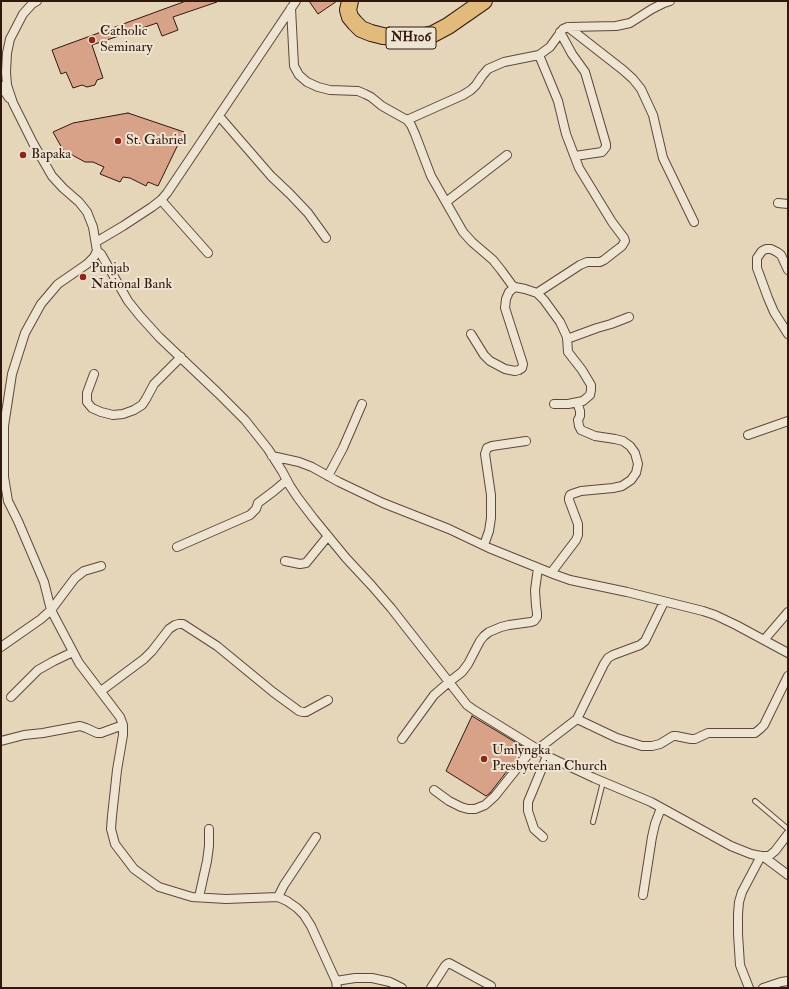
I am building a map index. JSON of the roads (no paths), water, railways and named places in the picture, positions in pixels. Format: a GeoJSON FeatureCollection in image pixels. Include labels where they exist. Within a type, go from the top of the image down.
{"type":"FeatureCollection","features":[{"type":"Feature","properties":{"kind":"highway","name":"NH106"},"geometry":{"type":"LineString","coordinates":[[350,1],[348,10],[350,17],[361,29],[383,36],[417,38],[433,34],[448,26],[484,1]]}},
{"type":"Feature","properties":{"kind":"street"},"geometry":{"type":"LineString","coordinates":[[13,103],[6,72],[7,53],[10,39],[23,14],[32,4],[37,1]]}},
{"type":"Feature","properties":{"kind":"street"},"geometry":{"type":"LineString","coordinates":[[407,120],[471,90],[488,69],[504,62],[539,55],[550,47],[563,29],[568,27],[616,26],[630,23],[652,9],[670,1]]}},
{"type":"Feature","properties":{"kind":"street"},"geometry":{"type":"LineString","coordinates":[[96,242],[152,207],[167,193],[293,4]]}},
{"type":"Feature","properties":{"kind":"street"},"geometry":{"type":"LineString","coordinates":[[293,4],[294,66],[299,75],[307,82],[318,87],[330,90],[358,91],[371,96],[382,106],[407,120],[411,124],[416,134],[431,176],[467,238],[493,260],[512,285],[537,293],[560,322],[565,331],[568,352],[582,370],[591,385],[591,390],[590,395],[583,401],[554,404]]}},
{"type":"Feature","properties":{"kind":"street"},"geometry":{"type":"LineString","coordinates":[[568,27],[623,70],[641,89],[653,115],[663,158],[694,222]]}},
{"type":"Feature","properties":{"kind":"street"},"geometry":{"type":"LineString","coordinates":[[560,32],[572,54],[585,72],[606,144],[606,147],[602,152],[575,156]]}},
{"type":"Feature","properties":{"kind":"street"},"geometry":{"type":"LineString","coordinates":[[537,293],[586,262],[600,262],[604,260],[624,243],[624,238],[612,222],[579,168],[566,134],[558,101],[539,55]]}},
{"type":"Feature","properties":{"kind":"street"},"geometry":{"type":"LineString","coordinates":[[1,86],[13,103],[33,143],[52,176],[79,202],[87,212],[94,227],[97,251],[94,257],[87,264],[58,284],[41,304],[25,333],[12,374],[4,426],[4,477],[5,501],[18,521],[44,582],[51,610],[73,652],[120,717],[123,725],[111,829],[115,844],[134,869],[159,887],[192,897],[226,899],[278,897],[287,901],[304,915],[316,937],[336,985],[355,978],[372,978],[390,982],[402,988]]}},
{"type":"Feature","properties":{"kind":"street"},"geometry":{"type":"LineString","coordinates":[[219,116],[271,176],[308,213],[326,238]]}},
{"type":"Feature","properties":{"kind":"street"},"geometry":{"type":"LineString","coordinates":[[446,202],[507,155]]}},
{"type":"Feature","properties":{"kind":"street"},"geometry":{"type":"LineString","coordinates":[[160,200],[208,254]]}},
{"type":"Feature","properties":{"kind":"street"},"geometry":{"type":"LineString","coordinates":[[778,203],[788,204]]}},
{"type":"Feature","properties":{"kind":"street"},"geometry":{"type":"LineString","coordinates":[[788,270],[781,255],[777,252],[766,249],[762,251],[757,258],[756,268],[768,298],[774,312],[788,334]]}},
{"type":"Feature","properties":{"kind":"street"},"geometry":{"type":"LineString","coordinates":[[97,251],[101,254],[128,301],[140,316],[218,392],[256,433],[282,471],[298,498],[346,558],[391,608],[468,705],[547,756],[651,802],[731,846],[750,854],[763,857],[788,875]]}},
{"type":"Feature","properties":{"kind":"street"},"geometry":{"type":"LineString","coordinates":[[471,334],[484,355],[490,361],[505,369],[515,371],[522,368],[523,364],[505,308],[506,299],[515,287]]}},
{"type":"Feature","properties":{"kind":"street"},"geometry":{"type":"LineString","coordinates":[[567,339],[629,317]]}},
{"type":"Feature","properties":{"kind":"street"},"geometry":{"type":"LineString","coordinates":[[94,374],[87,394],[87,402],[92,408],[102,412],[113,415],[123,414],[142,405],[154,384],[181,357]]}},
{"type":"Feature","properties":{"kind":"street"},"geometry":{"type":"LineString","coordinates":[[551,574],[576,540],[578,535],[578,524],[569,500],[570,495],[581,491],[622,486],[631,480],[636,473],[638,464],[635,453],[630,446],[623,441],[595,436],[582,430],[579,426],[578,420],[580,411],[577,402]]}},
{"type":"Feature","properties":{"kind":"street"},"geometry":{"type":"LineString","coordinates":[[328,476],[343,448],[362,404]]}},
{"type":"Feature","properties":{"kind":"street"},"geometry":{"type":"LineString","coordinates":[[748,435],[788,421]]}},
{"type":"Feature","properties":{"kind":"street"},"geometry":{"type":"LineString","coordinates":[[484,545],[489,531],[491,518],[485,454],[487,448],[526,441]]}},
{"type":"Feature","properties":{"kind":"street"},"geometry":{"type":"LineString","coordinates":[[272,456],[300,462],[312,467],[382,503],[449,529],[551,574],[570,580],[627,592],[703,611],[736,624],[788,653]]}},
{"type":"Feature","properties":{"kind":"street"},"geometry":{"type":"LineString","coordinates":[[177,547],[250,515],[256,509],[258,503],[287,480]]}},
{"type":"Feature","properties":{"kind":"street"},"geometry":{"type":"LineString","coordinates":[[285,561],[300,564],[306,563],[328,536]]}},
{"type":"Feature","properties":{"kind":"street"},"geometry":{"type":"LineString","coordinates":[[1,647],[41,619],[51,610],[75,578],[84,571],[101,566]]}},
{"type":"Feature","properties":{"kind":"street"},"geometry":{"type":"LineString","coordinates":[[402,739],[434,695],[462,672],[484,636],[501,626],[531,622],[537,618],[538,613],[535,590],[538,568]]}},
{"type":"Feature","properties":{"kind":"street"},"geometry":{"type":"LineString","coordinates":[[434,790],[449,801],[461,807],[475,809],[485,805],[495,796],[536,748],[577,719],[608,658],[640,645],[645,641],[664,602]]}},
{"type":"Feature","properties":{"kind":"street"},"geometry":{"type":"LineString","coordinates":[[764,640],[788,612]]}},
{"type":"Feature","properties":{"kind":"street"},"geometry":{"type":"LineString","coordinates":[[101,691],[144,659],[169,629],[174,625],[183,624],[217,646],[273,692],[299,710],[306,712],[328,700]]}},
{"type":"Feature","properties":{"kind":"street"},"geometry":{"type":"LineString","coordinates":[[11,697],[38,670],[73,652]]}},
{"type":"Feature","properties":{"kind":"street"},"geometry":{"type":"LineString","coordinates":[[577,719],[617,738],[642,746],[660,744],[673,736],[695,739],[708,733],[756,732],[764,725],[788,676]]}},
{"type":"Feature","properties":{"kind":"street"},"geometry":{"type":"LineString","coordinates":[[1,741],[24,735],[80,726],[97,733],[101,733],[123,725]]}},
{"type":"Feature","properties":{"kind":"street"},"geometry":{"type":"LineString","coordinates":[[542,837],[534,829],[528,811],[528,802],[547,756]]}},
{"type":"Feature","properties":{"kind":"street"},"geometry":{"type":"LineString","coordinates":[[643,895],[652,837],[661,808]]}},
{"type":"Feature","properties":{"kind":"street"},"geometry":{"type":"LineString","coordinates":[[199,897],[207,861],[209,829]]}},
{"type":"Feature","properties":{"kind":"street"},"geometry":{"type":"LineString","coordinates":[[749,988],[740,965],[738,934],[739,902],[742,892],[763,857],[768,856],[775,851],[788,834]]}},
{"type":"Feature","properties":{"kind":"street"},"geometry":{"type":"LineString","coordinates":[[278,897],[284,885],[316,837]]}},
{"type":"Feature","properties":{"kind":"street"},"geometry":{"type":"LineString","coordinates":[[431,988],[445,966],[449,963],[491,986]]}},
{"type":"Feature","properties":{"kind":"street"},"geometry":{"type":"LineString","coordinates":[[763,988],[788,981]]}},
{"type":"Feature","properties":{"kind":"lane"},"geometry":{"type":"LineString","coordinates":[[593,822],[603,782]]}},
{"type":"Feature","properties":{"kind":"lane"},"geometry":{"type":"LineString","coordinates":[[755,801],[788,829]]}},
{"type":"Feature","properties":{"kind":"place","name":"Catholic Seminary"},"geometry":{"type":"Point","coordinates":[92,40]}},
{"type":"Feature","properties":{"kind":"place","name":"St. Gabriel"},"geometry":{"type":"Point","coordinates":[118,141]}},
{"type":"Feature","properties":{"kind":"place","name":"Bapaka"},"geometry":{"type":"Point","coordinates":[23,155]}},
{"type":"Feature","properties":{"kind":"place","name":"Punjab National Bank"},"geometry":{"type":"Point","coordinates":[83,277]}},
{"type":"Feature","properties":{"kind":"place","name":"Umlyngka Presbyterian Church"},"geometry":{"type":"Point","coordinates":[484,759]}}]}
